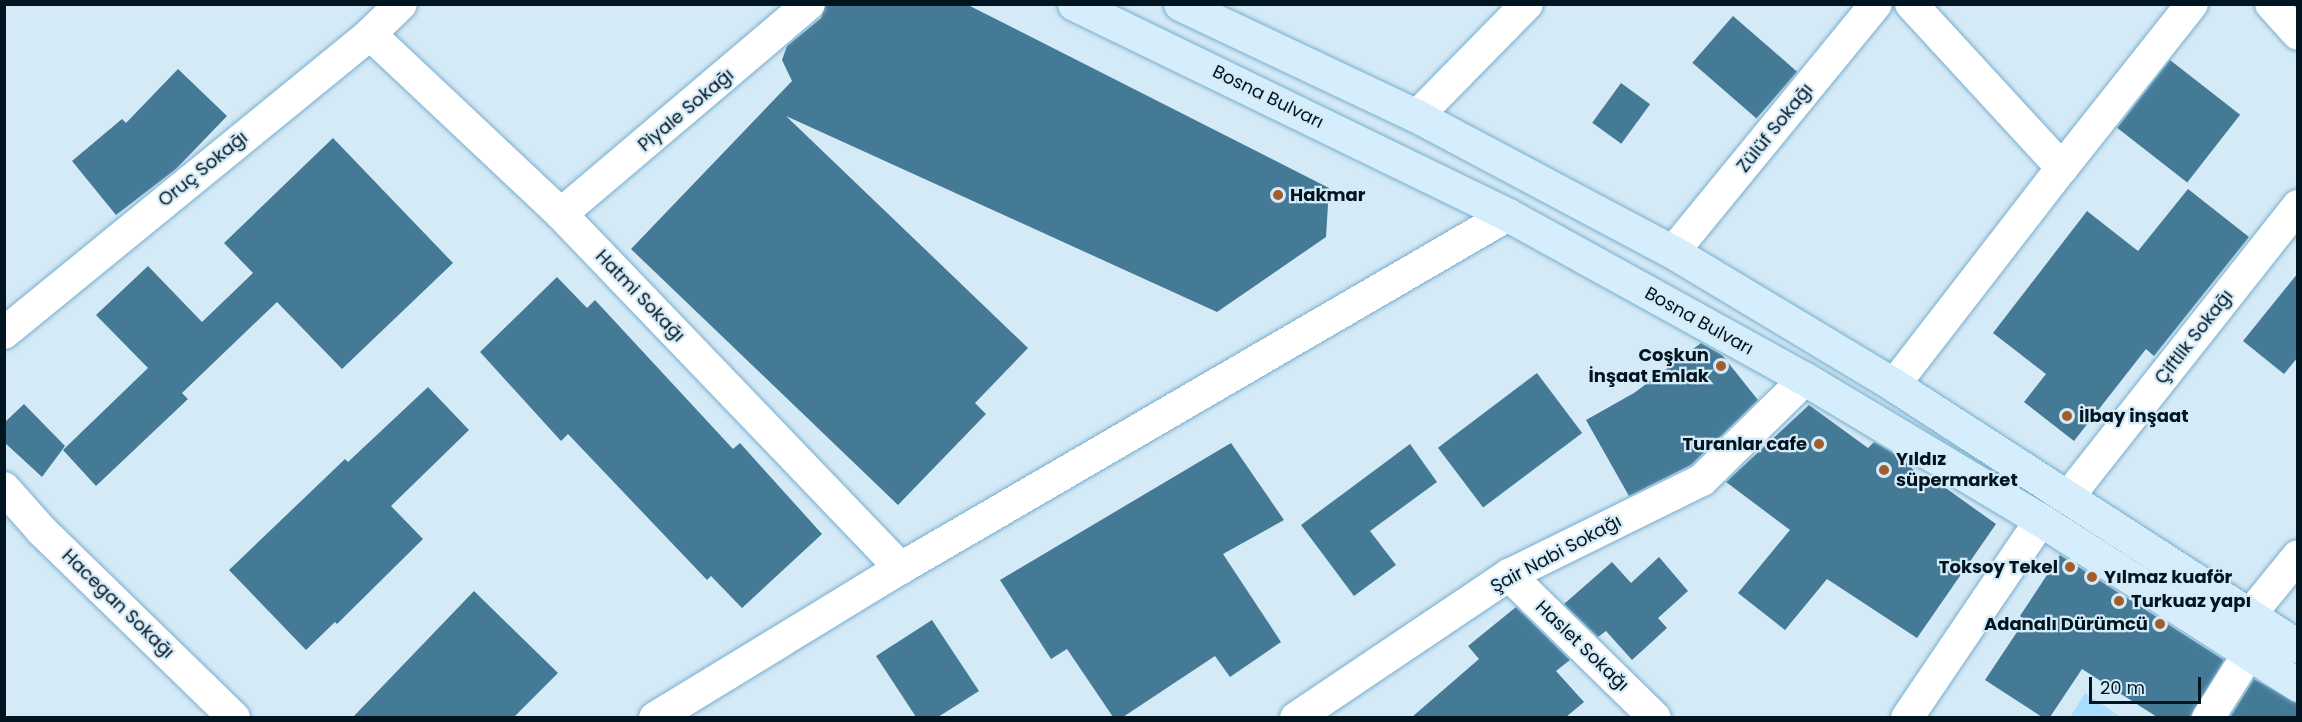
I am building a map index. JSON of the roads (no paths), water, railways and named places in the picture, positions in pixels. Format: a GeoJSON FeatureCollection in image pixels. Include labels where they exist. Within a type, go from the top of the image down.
{"type":"FeatureCollection","features":[{"type":"Feature","properties":{"kind":"main road","name":"Bosna Bulvarı"},"geometry":{"type":"LineString","coordinates":[[1074,4],[1508,216],[1805,379],[2041,520],[2250,652],[2298,685]]}},
{"type":"Feature","properties":{"kind":"main road"},"geometry":{"type":"LineString","coordinates":[[1180,4],[1417,116],[1673,252],[1894,385],[2298,646]]}},
{"type":"Feature","properties":{"kind":"street","name":"Oruç Sokağı"},"geometry":{"type":"LineString","coordinates":[[4,333],[370,34],[401,4]]}},
{"type":"Feature","properties":{"kind":"street","name":"Piyale Sokağı"},"geometry":{"type":"LineString","coordinates":[[561,214],[809,4]]}},
{"type":"Feature","properties":{"kind":"street"},"geometry":{"type":"LineString","coordinates":[[1417,116],[1527,4]]}},
{"type":"Feature","properties":{"kind":"street","name":"Zülüf Sokağı"},"geometry":{"type":"LineString","coordinates":[[1673,252],[1876,4]]}},
{"type":"Feature","properties":{"kind":"street"},"geometry":{"type":"LineString","coordinates":[[1911,4],[2062,168]]}},
{"type":"Feature","properties":{"kind":"street"},"geometry":{"type":"LineString","coordinates":[[1894,385],[2192,4]]}},
{"type":"Feature","properties":{"kind":"street"},"geometry":{"type":"LineString","coordinates":[[2271,4],[2298,34]]}},
{"type":"Feature","properties":{"kind":"street","name":"Hatmi Sokağı"},"geometry":{"type":"LineString","coordinates":[[370,34],[561,214],[901,568]]}},
{"type":"Feature","properties":{"kind":"street","name":"Çiftlik Sokağı"},"geometry":{"type":"LineString","coordinates":[[2068,497],[2298,206]]}},
{"type":"Feature","properties":{"kind":"street"},"geometry":{"type":"LineString","coordinates":[[655,717],[901,568],[1508,216]]}},
{"type":"Feature","properties":{"kind":"street","name":"Şair Nabi Sokağı"},"geometry":{"type":"LineString","coordinates":[[1296,717],[1509,575],[1702,480],[1805,379]]}},
{"type":"Feature","properties":{"kind":"street","name":"Hacegan Sokağı"},"geometry":{"type":"LineString","coordinates":[[4,488],[42,531],[234,717]]}},
{"type":"Feature","properties":{"kind":"street"},"geometry":{"type":"LineString","coordinates":[[1907,717],[2041,520]]}},
{"type":"Feature","properties":{"kind":"street"},"geometry":{"type":"LineString","coordinates":[[2249,616],[2298,556]]}},
{"type":"Feature","properties":{"kind":"street","name":"Haslet Sokağı"},"geometry":{"type":"LineString","coordinates":[[1509,575],[1655,717]]}},
{"type":"Feature","properties":{"kind":"street"},"geometry":{"type":"LineString","coordinates":[[2208,717],[2250,652]]}},
{"type":"Feature","properties":{"kind":"place","name":"Hakmar"},"geometry":{"type":"Point","coordinates":[1278,195]}},
{"type":"Feature","properties":{"kind":"place","name":"Coşkun İnşaat Emlak"},"geometry":{"type":"Point","coordinates":[1721,366]}},
{"type":"Feature","properties":{"kind":"place","name":"İlbay inşaat"},"geometry":{"type":"Point","coordinates":[2067,416]}},
{"type":"Feature","properties":{"kind":"place","name":"Turanlar cafe"},"geometry":{"type":"Point","coordinates":[1819,444]}},
{"type":"Feature","properties":{"kind":"place","name":"Yıldız süpermarket"},"geometry":{"type":"Point","coordinates":[1884,470]}},
{"type":"Feature","properties":{"kind":"place","name":"Toksoy Tekel"},"geometry":{"type":"Point","coordinates":[2070,567]}},
{"type":"Feature","properties":{"kind":"place","name":"Yılmaz kuaför"},"geometry":{"type":"Point","coordinates":[2092,577]}},
{"type":"Feature","properties":{"kind":"place","name":"Turkuaz yapı"},"geometry":{"type":"Point","coordinates":[2119,601]}},
{"type":"Feature","properties":{"kind":"place","name":"Adanalı Dürümcü"},"geometry":{"type":"Point","coordinates":[2160,624]}}]}
